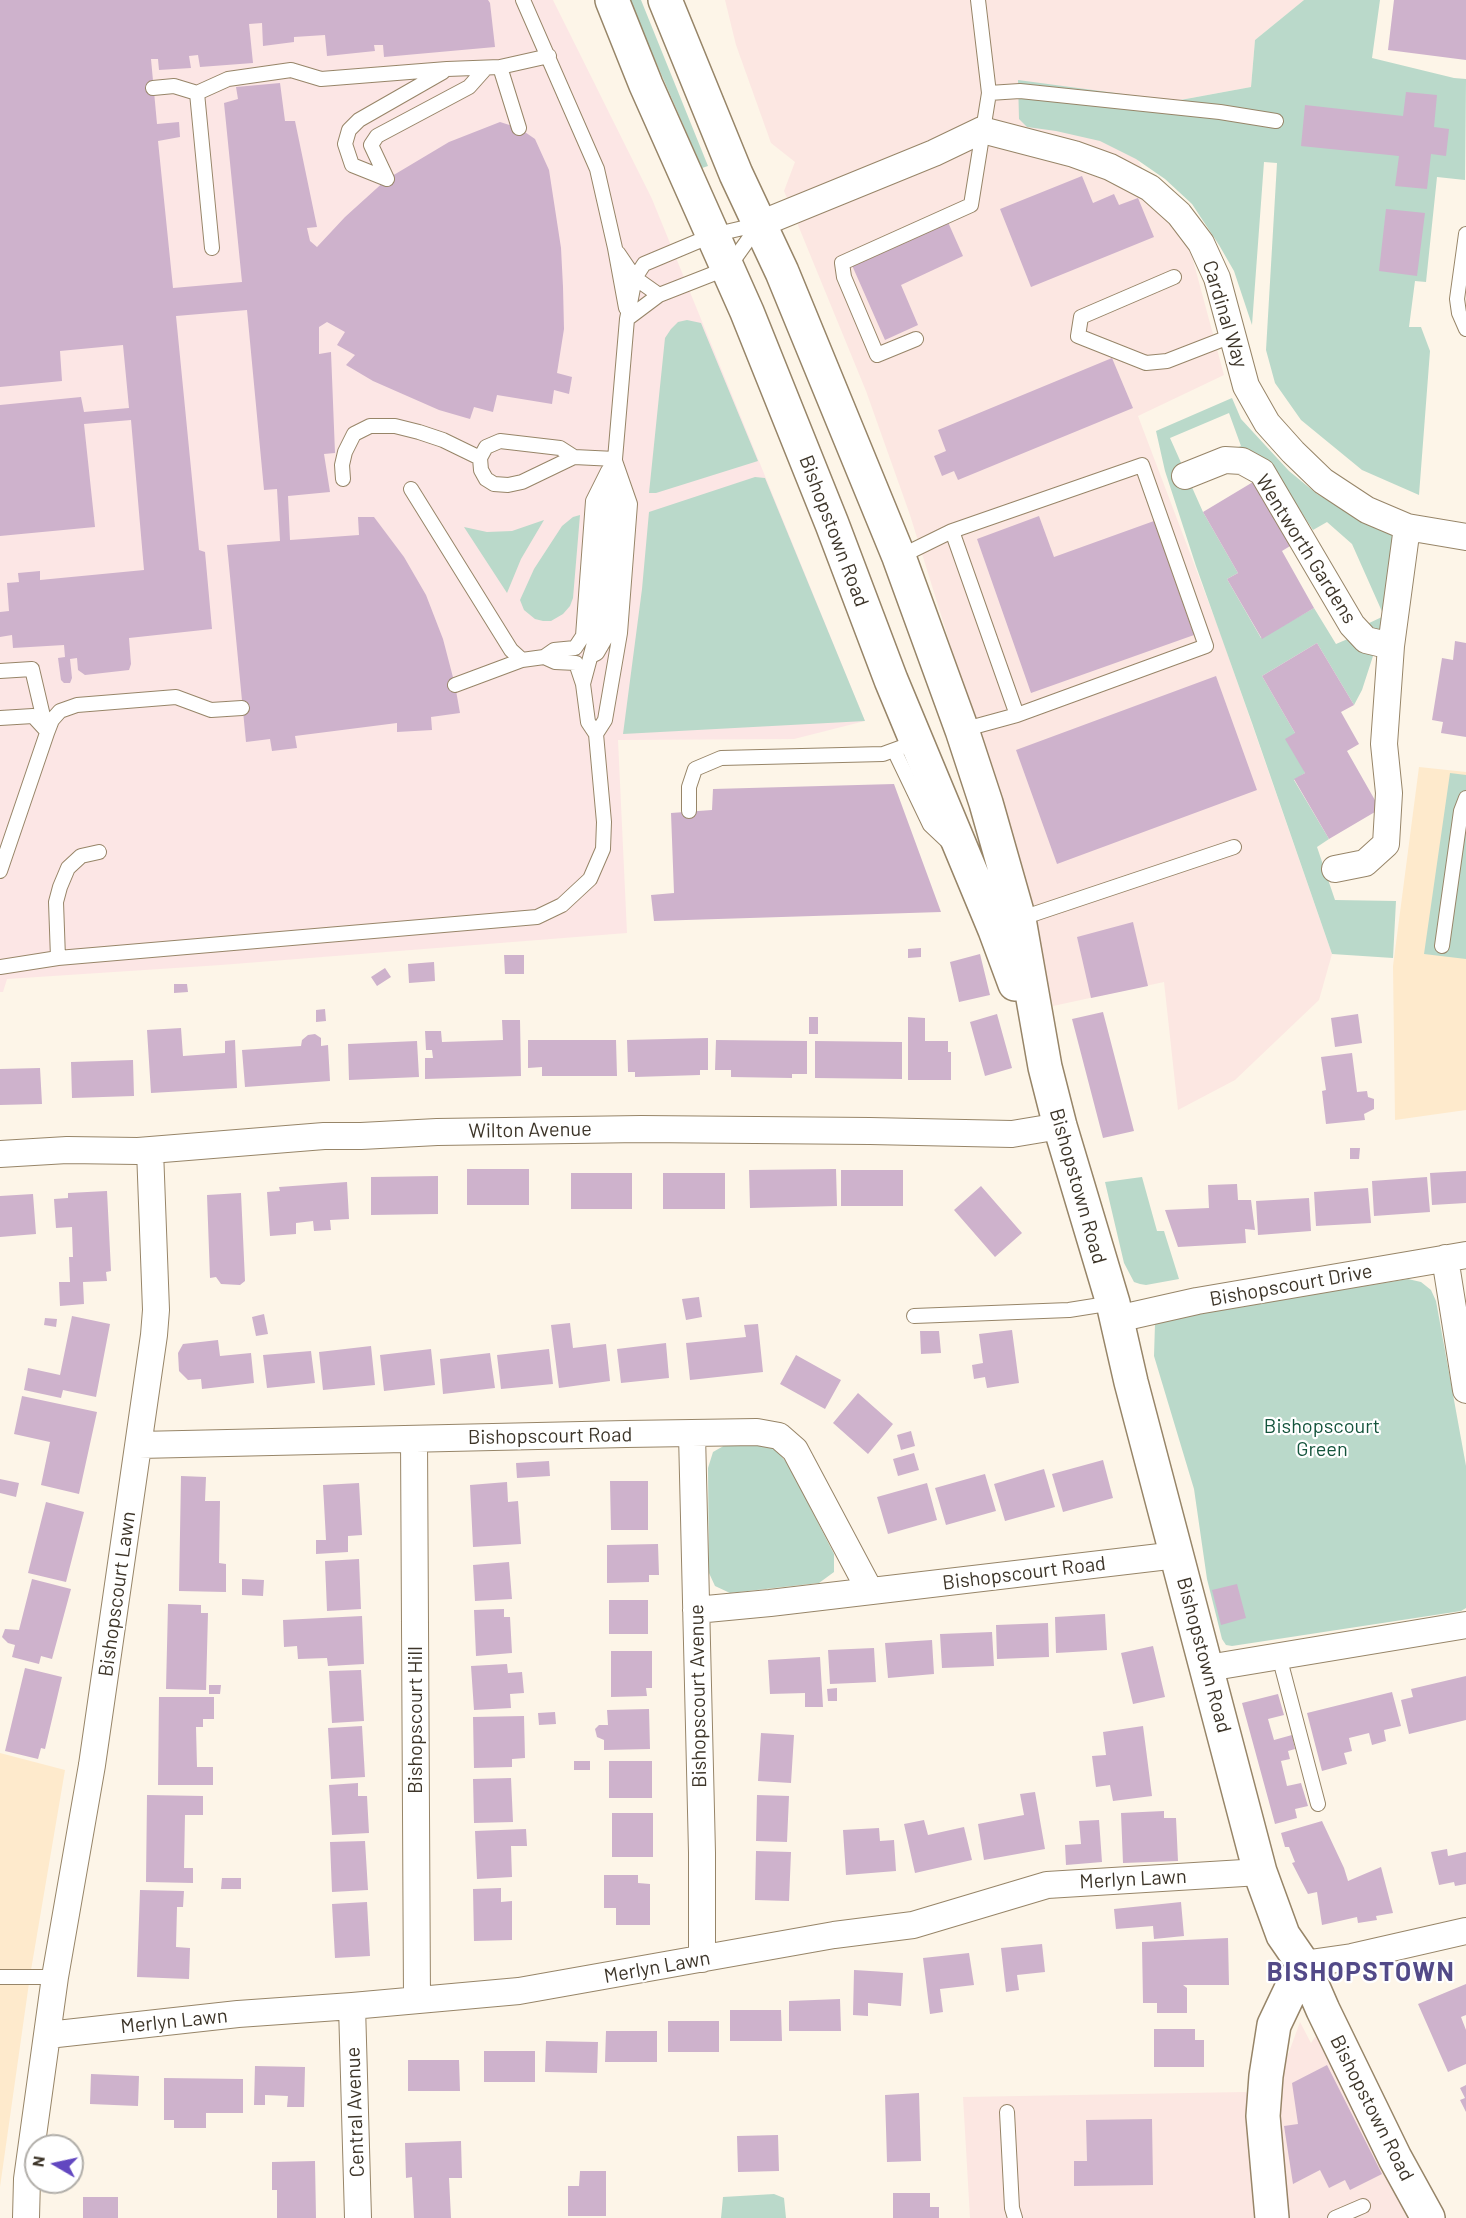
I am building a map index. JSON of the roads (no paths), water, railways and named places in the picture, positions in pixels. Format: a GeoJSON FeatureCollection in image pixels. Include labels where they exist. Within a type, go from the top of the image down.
{"type":"FeatureCollection","features":[{"type":"Feature","properties":{"kind":"main road","name":"Bishopstown Road"},"geometry":{"type":"LineString","coordinates":[[612,0],[646,86],[747,312],[832,524],[905,746],[965,858],[995,930],[1045,1067]]}},
{"type":"Feature","properties":{"kind":"main road","name":"Bishopstown Road"},"geometry":{"type":"LineString","coordinates":[[665,0],[736,174],[782,272],[899,557],[962,730],[1019,919],[1045,1067],[1060,1126],[1115,1311],[1260,1872],[1283,1935],[1303,1964],[1375,2116],[1428,2218]]}},
{"type":"Feature","properties":{"kind":"main road"},"geometry":{"type":"LineString","coordinates":[[1272,2218],[1263,2116],[1266,2076],[1274,2025],[1303,1964]]}},
{"type":"Feature","properties":{"kind":"street"},"geometry":{"type":"LineString","coordinates":[[760,224],[934,153],[982,130]]}},
{"type":"Feature","properties":{"kind":"street","name":"Cardinal Way"},"geometry":{"type":"LineString","coordinates":[[982,130],[1074,154],[1110,168],[1150,188],[1179,214],[1201,243],[1217,278],[1246,386],[1267,423],[1293,452],[1323,481],[1367,510],[1407,527],[1466,537]]}},
{"type":"Feature","properties":{"kind":"street","name":"Wentworth Gardens"},"geometry":{"type":"LineString","coordinates":[[1185,476],[1225,460],[1242,461],[1262,472],[1352,625],[1366,640],[1391,646]]}},
{"type":"Feature","properties":{"kind":"street"},"geometry":{"type":"LineString","coordinates":[[1335,869],[1365,863],[1386,844],[1389,794],[1384,744],[1391,646],[1407,527]]}},
{"type":"Feature","properties":{"kind":"street","name":"Wilton Avenue"},"geometry":{"type":"LineString","coordinates":[[0,1154],[67,1150],[150,1150],[324,1136],[437,1131],[647,1129],[1012,1134],[1060,1126]]}},
{"type":"Feature","properties":{"kind":"street","name":"Bishopscourt Lawn"},"geometry":{"type":"LineString","coordinates":[[26,2218],[27,2179],[55,1977],[91,1772],[139,1445],[156,1310],[150,1150]]}},
{"type":"Feature","properties":{"kind":"street"},"geometry":{"type":"LineString","coordinates":[[1456,1256],[1466,1390]]}},
{"type":"Feature","properties":{"kind":"street","name":"Bishopscourt Drive"},"geometry":{"type":"LineString","coordinates":[[1115,1311],[1197,1301],[1456,1256]]}},
{"type":"Feature","properties":{"kind":"street","name":"Bishopscourt Road"},"geometry":{"type":"LineString","coordinates":[[139,1445],[757,1432],[779,1436],[795,1450],[870,1591]]}},
{"type":"Feature","properties":{"kind":"street","name":"Bishopscourt Avenue"},"geometry":{"type":"LineString","coordinates":[[692,1434],[702,1853],[702,1959]]}},
{"type":"Feature","properties":{"kind":"street","name":"Bishopscourt Hill"},"geometry":{"type":"LineString","coordinates":[[414,1439],[417,2000]]}},
{"type":"Feature","properties":{"kind":"street","name":"Bishopscourt Road"},"geometry":{"type":"LineString","coordinates":[[696,1610],[1177,1555]]}},
{"type":"Feature","properties":{"kind":"street"},"geometry":{"type":"LineString","coordinates":[[1208,1668],[1466,1625]]}},
{"type":"Feature","properties":{"kind":"street","name":"Merlyn Lawn"},"geometry":{"type":"LineString","coordinates":[[48,2035],[238,2014],[552,1987],[834,1935],[913,1925],[1050,1885],[1260,1872]]}},
{"type":"Feature","properties":{"kind":"street"},"geometry":{"type":"LineString","coordinates":[[1303,1964],[1352,1958],[1466,1931]]}},
{"type":"Feature","properties":{"kind":"street","name":"Central Avenue"},"geometry":{"type":"LineString","coordinates":[[352,2006],[358,2218]]}},
{"type":"Feature","properties":{"kind":"lane"},"geometry":{"type":"LineString","coordinates":[[523,0],[597,169],[615,248],[627,319]]}},
{"type":"Feature","properties":{"kind":"lane"},"geometry":{"type":"LineString","coordinates":[[916,339],[877,355],[844,277],[842,263],[971,205],[989,93],[978,0]]}},
{"type":"Feature","properties":{"kind":"lane"},"geometry":{"type":"LineString","coordinates":[[153,88],[174,86],[196,93],[228,79],[291,70],[321,79],[447,69],[492,68],[549,56]]}},
{"type":"Feature","properties":{"kind":"lane"},"geometry":{"type":"LineString","coordinates":[[492,68],[519,128]]}},
{"type":"Feature","properties":{"kind":"lane"},"geometry":{"type":"LineString","coordinates":[[447,69],[359,120],[349,130],[345,144],[351,165],[387,179],[371,145],[377,136],[470,87],[492,68]]}},
{"type":"Feature","properties":{"kind":"lane"},"geometry":{"type":"LineString","coordinates":[[989,93],[1020,91],[1220,112],[1276,121]]}},
{"type":"Feature","properties":{"kind":"lane"},"geometry":{"type":"LineString","coordinates":[[196,93],[212,248]]}},
{"type":"Feature","properties":{"kind":"lane"},"geometry":{"type":"LineString","coordinates":[[583,684],[594,643],[607,502],[615,459],[627,319],[635,278],[644,264],[713,235],[760,224]]}},
{"type":"Feature","properties":{"kind":"lane"},"geometry":{"type":"LineString","coordinates":[[627,319],[659,296],[728,268],[760,224]]}},
{"type":"Feature","properties":{"kind":"lane"},"geometry":{"type":"LineString","coordinates":[[1466,234],[1457,299],[1459,313],[1466,329]]}},
{"type":"Feature","properties":{"kind":"lane"},"geometry":{"type":"LineString","coordinates":[[615,248],[644,264]]}},
{"type":"Feature","properties":{"kind":"lane"},"geometry":{"type":"LineString","coordinates":[[615,248],[635,278],[659,296]]}},
{"type":"Feature","properties":{"kind":"lane"},"geometry":{"type":"LineString","coordinates":[[1174,277],[1081,317],[1078,336],[1146,363],[1167,361],[1234,335]]}},
{"type":"Feature","properties":{"kind":"lane"},"geometry":{"type":"LineString","coordinates":[[343,479],[342,465],[345,452],[354,434],[370,426],[395,426],[426,434],[480,458]]}},
{"type":"Feature","properties":{"kind":"lane"},"geometry":{"type":"LineString","coordinates":[[574,457],[560,448],[500,441],[486,447],[480,458],[481,470],[486,479],[494,484],[508,485],[522,482],[574,457],[615,459]]}},
{"type":"Feature","properties":{"kind":"lane"},"geometry":{"type":"LineString","coordinates":[[455,685],[522,660],[544,657],[554,650],[575,648],[583,636],[593,501],[615,459]]}},
{"type":"Feature","properties":{"kind":"lane"},"geometry":{"type":"LineString","coordinates":[[596,734],[605,720],[620,633],[630,504],[615,459]]}},
{"type":"Feature","properties":{"kind":"lane"},"geometry":{"type":"LineString","coordinates":[[899,557],[952,531],[1142,465],[1206,646],[1017,715],[962,730]]}},
{"type":"Feature","properties":{"kind":"lane"},"geometry":{"type":"LineString","coordinates":[[411,489],[511,650],[522,660]]}},
{"type":"Feature","properties":{"kind":"lane"},"geometry":{"type":"LineString","coordinates":[[952,531],[1017,715]]}},
{"type":"Feature","properties":{"kind":"lane"},"geometry":{"type":"LineString","coordinates":[[544,657],[555,662],[576,663],[591,656]]}},
{"type":"Feature","properties":{"kind":"lane"},"geometry":{"type":"LineString","coordinates":[[0,967],[58,958],[537,917],[562,905],[590,879],[603,849],[604,822],[596,734],[588,722],[583,684],[576,663]]}},
{"type":"Feature","properties":{"kind":"lane"},"geometry":{"type":"LineString","coordinates":[[0,671],[32,669],[47,733]]}},
{"type":"Feature","properties":{"kind":"lane"},"geometry":{"type":"LineString","coordinates":[[0,871],[47,733],[52,720],[60,711],[77,705],[176,697],[211,710],[242,708]]}},
{"type":"Feature","properties":{"kind":"lane"},"geometry":{"type":"LineString","coordinates":[[0,718],[33,716],[47,733]]}},
{"type":"Feature","properties":{"kind":"lane"},"geometry":{"type":"LineString","coordinates":[[689,812],[689,787],[695,769],[720,758],[883,754],[905,746]]}},
{"type":"Feature","properties":{"kind":"lane"},"geometry":{"type":"LineString","coordinates":[[1442,946],[1461,811],[1466,798]]}},
{"type":"Feature","properties":{"kind":"lane"},"geometry":{"type":"LineString","coordinates":[[1019,919],[1234,847]]}},
{"type":"Feature","properties":{"kind":"lane"},"geometry":{"type":"LineString","coordinates":[[58,958],[56,902],[60,887],[68,868],[81,856],[99,852]]}},
{"type":"Feature","properties":{"kind":"lane"},"geometry":{"type":"LineString","coordinates":[[914,1316],[1069,1310],[1115,1311]]}},
{"type":"Feature","properties":{"kind":"lane"},"geometry":{"type":"LineString","coordinates":[[1279,1656],[1318,1804]]}},
{"type":"Feature","properties":{"kind":"lane"},"geometry":{"type":"LineString","coordinates":[[0,1977],[55,1977]]}},
{"type":"Feature","properties":{"kind":"lane"},"geometry":{"type":"LineString","coordinates":[[1007,2112],[1012,2208],[1015,2218]]}},
{"type":"Feature","properties":{"kind":"lane"},"geometry":{"type":"LineString","coordinates":[[1335,2218],[1362,2206]]}},
{"type":"Feature","properties":{"kind":"district","name":"BISHOPSTOWN"},"geometry":{"type":"Point","coordinates":[1361,1972]}},
{"type":"Feature","properties":{"kind":"park label","name":"Bishopscourt Green"},"geometry":{"type":"Point","coordinates":[1322,1438]}}]}
